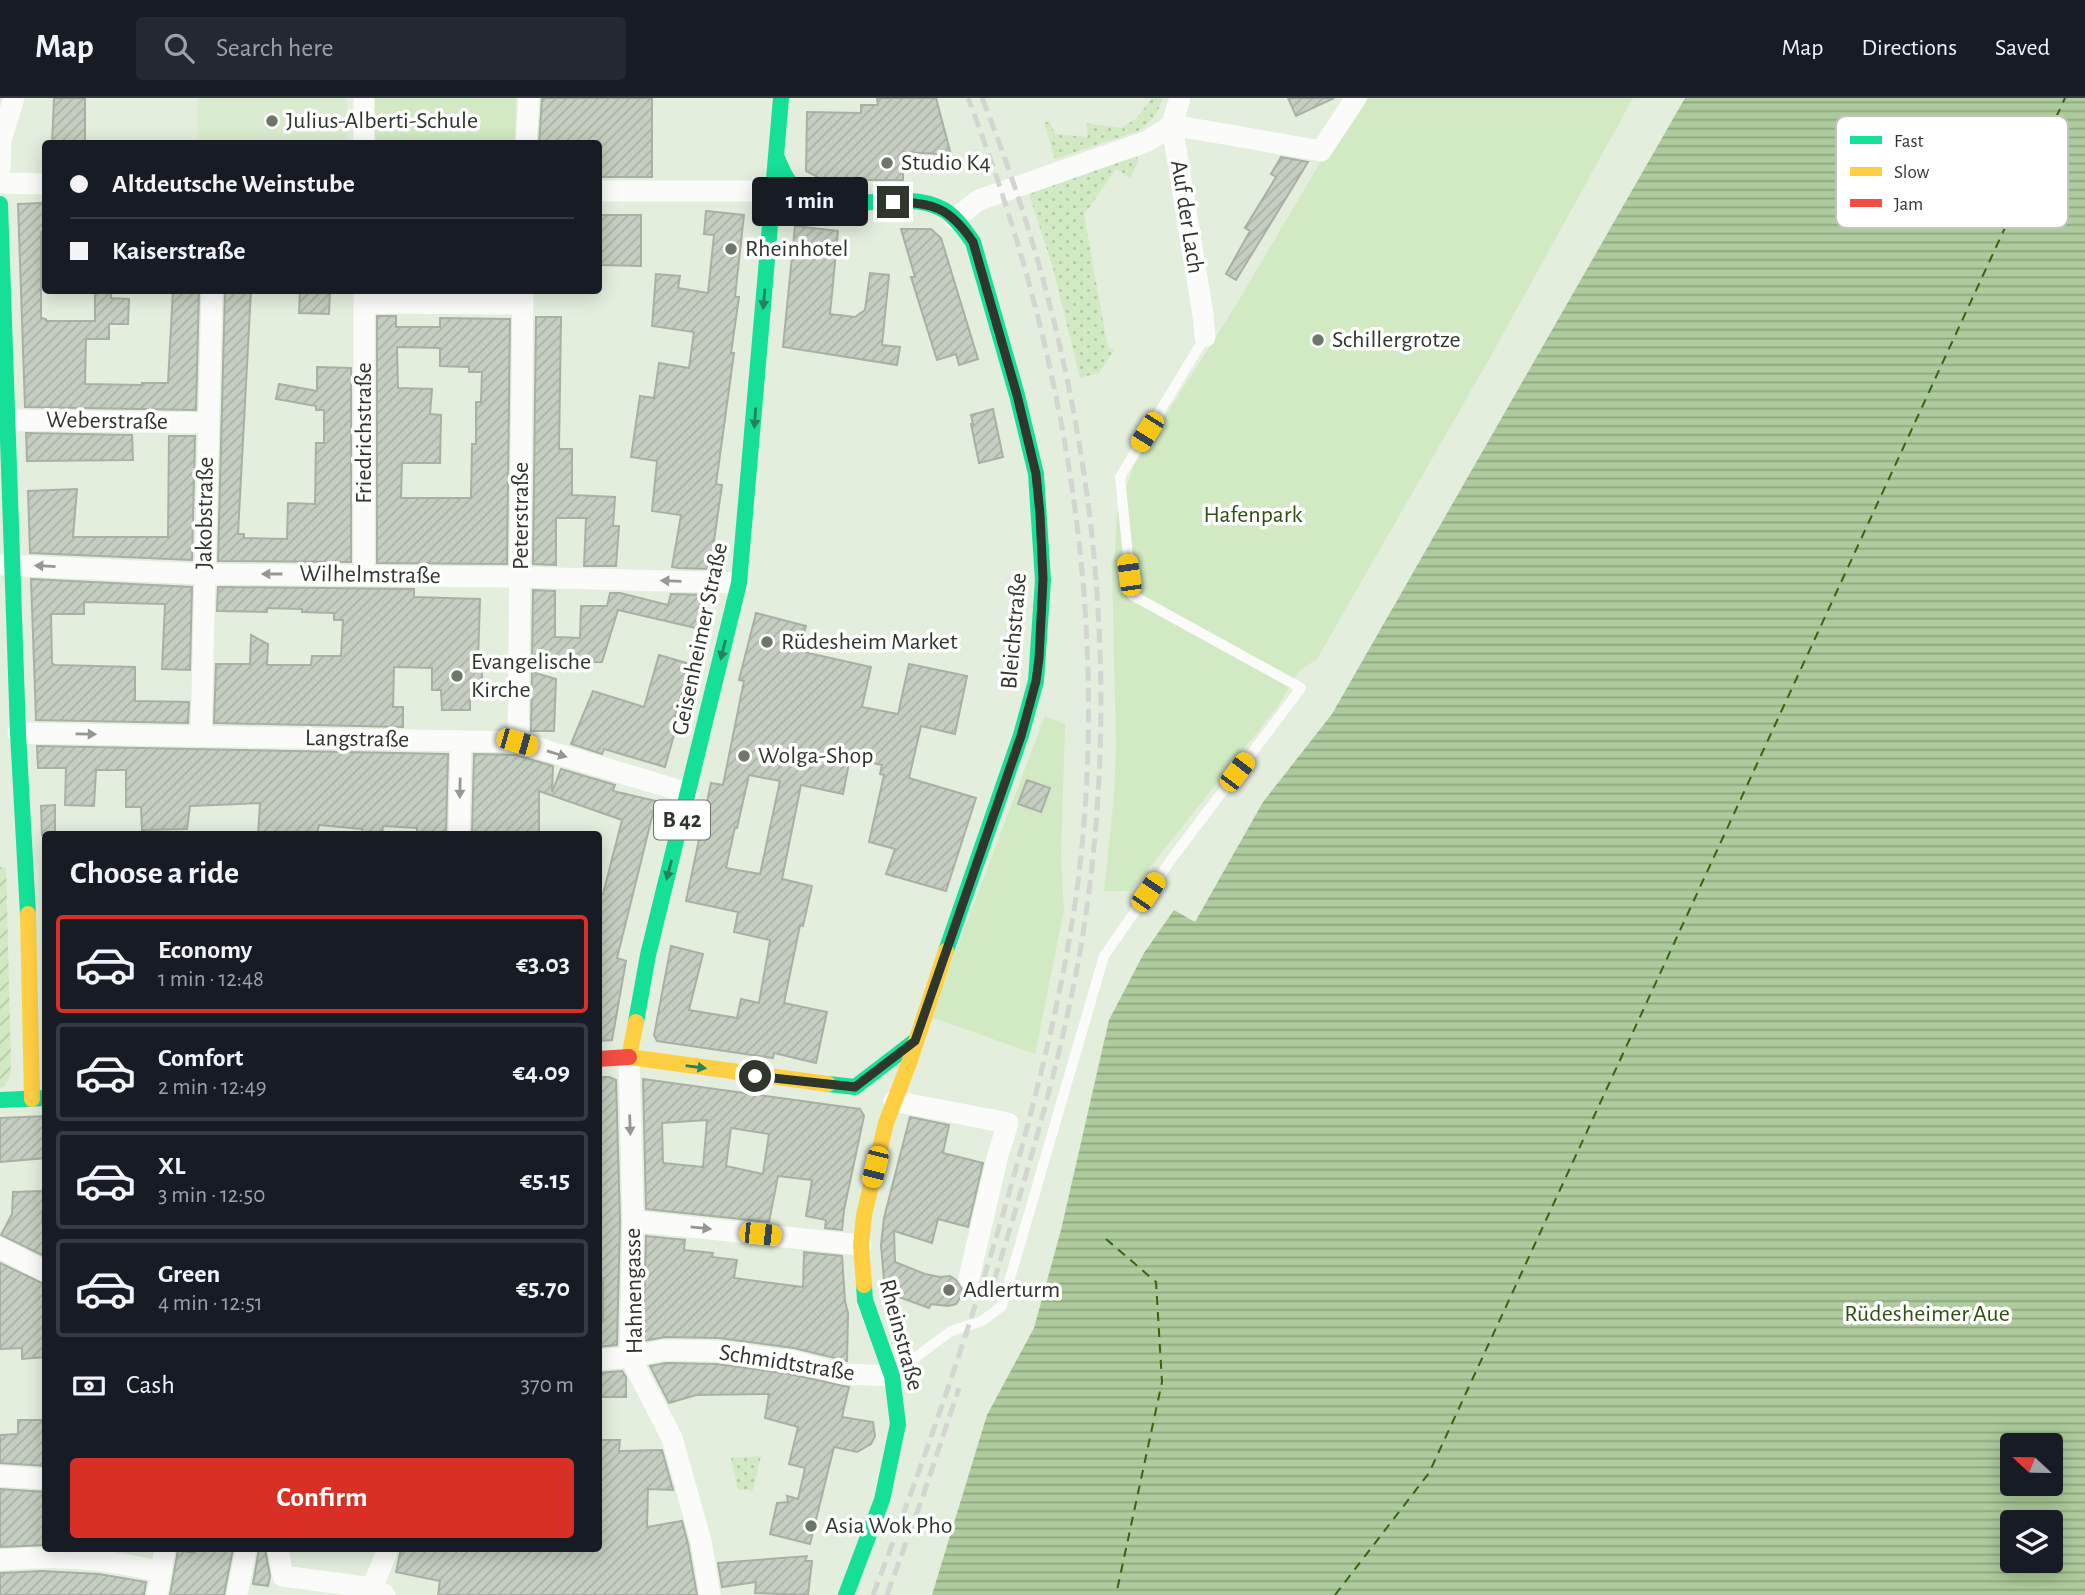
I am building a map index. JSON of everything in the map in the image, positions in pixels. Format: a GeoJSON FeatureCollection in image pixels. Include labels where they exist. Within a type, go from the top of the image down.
{"type":"FeatureCollection","features":[{"type":"Feature","properties":{"kind":"main road","name":"Geisenheimer Straße"},"geometry":{"type":"LineString","coordinates":[[629,1057],[648,955],[739,583],[781,98]]}},
{"type":"Feature","properties":{"kind":"main road"},"geometry":{"type":"LineString","coordinates":[[777,158],[792,185],[819,201]]}},
{"type":"Feature","properties":{"kind":"main road","name":"B 42"},"geometry":{"type":"LineString","coordinates":[[769,247],[788,215],[819,201],[918,202],[943,210],[954,219]]}},
{"type":"Feature","properties":{"kind":"main road"},"geometry":{"type":"LineString","coordinates":[[0,204],[6,420],[6,565],[18,733],[36,889],[39,1099],[0,1100]]}},
{"type":"Feature","properties":{"kind":"main road","name":"Bleichstraße"},"geometry":{"type":"LineString","coordinates":[[887,1123],[1021,736],[1036,681],[1041,633],[1043,579],[1036,474],[1017,395],[973,242],[954,219]]}},
{"type":"Feature","properties":{"kind":"main road"},"geometry":{"type":"LineString","coordinates":[[855,1087],[915,1041]]}},
{"type":"Feature","properties":{"kind":"main road"},"geometry":{"type":"LineString","coordinates":[[602,1059],[629,1057],[855,1087],[873,1099],[887,1123]]}},
{"type":"Feature","properties":{"kind":"main road","name":"Rheinstraße"},"geometry":{"type":"LineString","coordinates":[[846,1595],[887,1483],[898,1424],[886,1353],[865,1300],[861,1245],[864,1214],[887,1123]]}},
{"type":"Feature","properties":{"kind":"street"},"geometry":{"type":"LineString","coordinates":[[0,169],[1,140],[14,98]]}},
{"type":"Feature","properties":{"kind":"street"},"geometry":{"type":"LineString","coordinates":[[363,140],[364,98]]}},
{"type":"Feature","properties":{"kind":"street"},"geometry":{"type":"LineString","coordinates":[[526,140],[529,98]]}},
{"type":"Feature","properties":{"kind":"street","name":"Auf der Lach"},"geometry":{"type":"LineString","coordinates":[[1180,98],[1172,125],[1205,337]]}},
{"type":"Feature","properties":{"kind":"street"},"geometry":{"type":"LineString","coordinates":[[954,219],[979,200],[1148,141],[1172,125],[1321,151],[1356,98]]}},
{"type":"Feature","properties":{"kind":"street"},"geometry":{"type":"LineString","coordinates":[[0,183],[42,184]]}},
{"type":"Feature","properties":{"kind":"street"},"geometry":{"type":"LineString","coordinates":[[602,191],[774,191]]}},
{"type":"Feature","properties":{"kind":"street","name":"Jakobstraße"},"geometry":{"type":"LineString","coordinates":[[201,736],[212,294]]}},
{"type":"Feature","properties":{"kind":"street"},"geometry":{"type":"LineString","coordinates":[[364,297],[523,297]]}},
{"type":"Feature","properties":{"kind":"street","name":"Friedrichstraße"},"geometry":{"type":"LineString","coordinates":[[364,297],[364,575]]}},
{"type":"Feature","properties":{"kind":"street","name":"Peterstraße"},"geometry":{"type":"LineString","coordinates":[[517,742],[523,297]]}},
{"type":"Feature","properties":{"kind":"street","name":"Weberstraße"},"geometry":{"type":"LineString","coordinates":[[6,420],[207,423]]}},
{"type":"Feature","properties":{"kind":"street","name":"Wilhelmstraße"},"geometry":{"type":"LineString","coordinates":[[6,565],[204,574],[521,577],[739,583]]}},
{"type":"Feature","properties":{"kind":"street","name":"Langstraße"},"geometry":{"type":"LineString","coordinates":[[18,733],[517,742],[688,793]]}},
{"type":"Feature","properties":{"kind":"street"},"geometry":{"type":"LineString","coordinates":[[459,831],[461,741]]}},
{"type":"Feature","properties":{"kind":"street","name":"Hahnengasse"},"geometry":{"type":"LineString","coordinates":[[629,1057],[633,1221],[630,1357],[673,1438],[701,1541],[710,1595]]}},
{"type":"Feature","properties":{"kind":"street"},"geometry":{"type":"LineString","coordinates":[[894,1101],[1008,1122],[970,1278]]}},
{"type":"Feature","properties":{"kind":"street"},"geometry":{"type":"LineString","coordinates":[[633,1221],[861,1245]]}},
{"type":"Feature","properties":{"kind":"street"},"geometry":{"type":"LineString","coordinates":[[0,1248],[42,1270]]}},
{"type":"Feature","properties":{"kind":"street","name":"Schmidtstraße"},"geometry":{"type":"LineString","coordinates":[[602,1360],[665,1350],[718,1351],[792,1361],[843,1374],[892,1376]]}},
{"type":"Feature","properties":{"kind":"street"},"geometry":{"type":"LineString","coordinates":[[0,1476],[42,1479]]}},
{"type":"Feature","properties":{"kind":"street"},"geometry":{"type":"LineString","coordinates":[[157,1595],[164,1552]]}},
{"type":"Feature","properties":{"kind":"street"},"geometry":{"type":"LineString","coordinates":[[237,1595],[245,1552]]}},
{"type":"Feature","properties":{"kind":"street"},"geometry":{"type":"LineString","coordinates":[[279,1552],[283,1576],[376,1592],[387,1552]]}},
{"type":"Feature","properties":{"kind":"street"},"geometry":{"type":"LineString","coordinates":[[0,1560],[81,1558],[127,1563],[161,1572]]}},
{"type":"Feature","properties":{"kind":"lane"},"geometry":{"type":"LineString","coordinates":[[892,1376],[951,1331],[982,1321],[1002,1306],[1104,956],[1173,857],[1301,688],[1132,595],[1120,477],[1205,337]]}},
{"type":"Feature","properties":{"kind":"shaded area","name":"Julius-Alberti-Schule"},"geometry":{"type":"Polygon","coordinates":[[[197,98],[347,98],[347,140],[197,140],[197,98]]]}},
{"type":"Feature","properties":{"kind":"shaded area"},"geometry":{"type":"Polygon","coordinates":[[[1685,98],[2085,98],[2085,1595],[932,1595],[987,1415],[1034,1328],[1061,1230],[1109,1020],[1144,953],[1174,910],[1195,922],[1263,802],[1332,714],[1685,98]]]}},
{"type":"Feature","properties":{"kind":"green space"},"geometry":{"type":"Polygon","coordinates":[[[373,98],[516,98],[515,140],[372,140],[373,98]]]}},
{"type":"Feature","properties":{"kind":"green space"},"geometry":{"type":"Polygon","coordinates":[[[1152,98],[1163,98],[1154,117],[1138,131],[1055,159],[1044,123],[1049,121],[1055,134],[1088,137],[1086,123],[1121,128],[1137,118],[1152,98]]]}},
{"type":"Feature","properties":{"kind":"green space","name":"Hafenpark"},"geometry":{"type":"Polygon","coordinates":[[[1369,98],[1633,98],[1492,354],[1317,659],[1298,672],[1278,706],[1131,891],[1104,891],[1114,797],[1116,745],[1112,566],[1117,513],[1134,465],[1236,305],[1321,161],[1369,98]]]}},
{"type":"Feature","properties":{"kind":"green space"},"geometry":{"type":"Polygon","coordinates":[[[1136,156],[1139,161],[1130,178],[1116,169],[1084,215],[1108,348],[1115,349],[1099,373],[1080,378],[1053,268],[1029,194],[1136,156]]]}},
{"type":"Feature","properties":{"kind":"green space"},"geometry":{"type":"Polygon","coordinates":[[[1045,716],[1065,724],[1061,856],[1064,910],[1035,1054],[931,1017],[1045,716]]]}},
{"type":"Feature","properties":{"kind":"green space"},"geometry":{"type":"Polygon","coordinates":[[[0,867],[6,868],[11,1065],[10,1077],[4,1087],[0,1087],[0,867]]]}},
{"type":"Feature","properties":{"kind":"green space"},"geometry":{"type":"Polygon","coordinates":[[[761,1456],[753,1490],[738,1490],[731,1458],[761,1456]]]}},
{"type":"Feature","properties":{"kind":"building"},"geometry":{"type":"Polygon","coordinates":[[[54,98],[85,98],[85,140],[52,140],[54,98]]]}},
{"type":"Feature","properties":{"kind":"building"},"geometry":{"type":"Polygon","coordinates":[[[542,98],[652,98],[652,177],[602,177],[602,140],[539,140],[542,98]]]}},
{"type":"Feature","properties":{"kind":"building"},"geometry":{"type":"Polygon","coordinates":[[[877,98],[936,98],[950,151],[940,154],[903,152],[903,180],[887,180],[886,177],[886,180],[823,180],[806,171],[807,112],[861,113],[861,105],[878,105],[877,98]]]}},
{"type":"Feature","properties":{"kind":"building"},"geometry":{"type":"Polygon","coordinates":[[[1288,98],[1334,98],[1296,116],[1288,98]]]}},
{"type":"Feature","properties":{"kind":"building"},"geometry":{"type":"Polygon","coordinates":[[[1281,157],[1308,162],[1236,280],[1226,274],[1250,231],[1245,228],[1276,177],[1271,174],[1281,157]]]}},
{"type":"Feature","properties":{"kind":"building"},"geometry":{"type":"Polygon","coordinates":[[[42,203],[41,318],[46,321],[95,321],[95,294],[111,294],[111,298],[129,299],[128,324],[109,324],[109,339],[86,339],[85,384],[168,383],[173,294],[199,294],[196,410],[25,407],[18,204],[42,203]]]}},
{"type":"Feature","properties":{"kind":"building"},"geometry":{"type":"Polygon","coordinates":[[[706,211],[744,215],[735,297],[739,297],[716,484],[722,485],[710,569],[678,568],[672,567],[681,515],[652,511],[657,461],[631,457],[640,396],[654,398],[659,363],[689,368],[694,332],[652,326],[656,274],[680,276],[678,288],[708,293],[714,235],[704,234],[706,211]]]}},
{"type":"Feature","properties":{"kind":"building"},"geometry":{"type":"Polygon","coordinates":[[[602,215],[641,215],[641,266],[602,265],[602,215]]]}},
{"type":"Feature","properties":{"kind":"building"},"geometry":{"type":"Polygon","coordinates":[[[795,226],[838,231],[830,314],[855,317],[865,310],[870,273],[889,275],[882,345],[900,347],[897,365],[783,347],[795,226]]]}},
{"type":"Feature","properties":{"kind":"building"},"geometry":{"type":"Polygon","coordinates":[[[901,229],[931,229],[941,238],[978,359],[959,365],[956,354],[937,360],[911,277],[915,277],[901,229]]]}},
{"type":"Feature","properties":{"kind":"building"},"geometry":{"type":"Polygon","coordinates":[[[225,294],[251,294],[238,534],[244,534],[244,538],[287,539],[288,503],[315,504],[316,443],[324,443],[324,410],[316,410],[316,406],[276,399],[279,384],[317,391],[317,367],[351,368],[351,562],[218,561],[225,294]]]}},
{"type":"Feature","properties":{"kind":"building"},"geometry":{"type":"Polygon","coordinates":[[[300,294],[330,294],[329,314],[299,313],[300,294]]]}},
{"type":"Feature","properties":{"kind":"building"},"geometry":{"type":"Polygon","coordinates":[[[377,316],[396,316],[396,327],[440,327],[440,318],[510,319],[507,564],[377,563],[377,316]],[[397,347],[398,388],[432,389],[430,414],[441,415],[440,463],[402,463],[401,498],[471,498],[472,444],[476,444],[476,402],[481,402],[482,372],[469,372],[469,367],[440,366],[440,348],[397,347]]]}},
{"type":"Feature","properties":{"kind":"building"},"geometry":{"type":"Polygon","coordinates":[[[536,317],[561,317],[559,449],[572,449],[572,495],[615,497],[613,526],[619,526],[616,566],[584,566],[586,518],[556,518],[556,565],[533,564],[536,317]]]}},
{"type":"Feature","properties":{"kind":"building"},"geometry":{"type":"Polygon","coordinates":[[[993,409],[1003,457],[979,463],[971,415],[993,409]]]}},
{"type":"Feature","properties":{"kind":"building"},"geometry":{"type":"Polygon","coordinates":[[[26,433],[132,435],[133,460],[27,461],[26,433]]]}},
{"type":"Feature","properties":{"kind":"building"},"geometry":{"type":"Polygon","coordinates":[[[169,436],[195,436],[192,560],[30,553],[28,491],[77,489],[73,537],[168,537],[169,436]]]}},
{"type":"Feature","properties":{"kind":"building"},"geometry":{"type":"Polygon","coordinates":[[[31,579],[192,587],[190,670],[162,669],[165,604],[84,602],[84,614],[51,614],[52,663],[135,667],[135,701],[189,702],[188,723],[36,720],[31,579]]]}},
{"type":"Feature","properties":{"kind":"building"},"geometry":{"type":"Polygon","coordinates":[[[218,587],[414,589],[414,597],[480,599],[478,660],[482,660],[482,690],[470,690],[470,710],[442,710],[441,690],[432,690],[432,668],[394,667],[393,707],[403,707],[403,727],[214,723],[216,664],[250,664],[251,635],[268,644],[267,665],[311,665],[312,656],[341,656],[343,620],[334,620],[334,613],[302,612],[302,609],[267,608],[267,612],[217,611],[218,587]]]}},
{"type":"Feature","properties":{"kind":"building"},"geometry":{"type":"Polygon","coordinates":[[[533,590],[555,591],[555,637],[580,638],[581,606],[607,606],[610,593],[668,605],[671,594],[706,595],[700,629],[618,610],[602,662],[532,663],[533,590]]]}},
{"type":"Feature","properties":{"kind":"building"},"geometry":{"type":"Polygon","coordinates":[[[756,613],[806,626],[799,651],[871,667],[862,707],[898,714],[909,664],[967,676],[955,734],[921,726],[909,778],[976,798],[946,891],[886,874],[895,849],[869,842],[884,775],[880,774],[882,765],[850,758],[843,794],[801,785],[782,879],[812,886],[803,926],[800,925],[784,1003],[827,1012],[816,1063],[774,1053],[773,1058],[657,1041],[654,1035],[671,946],[703,954],[689,1010],[737,1018],[741,999],[759,1003],[770,940],[734,932],[738,912],[686,901],[711,783],[723,785],[744,681],[739,680],[756,613]],[[749,775],[726,868],[760,874],[780,781],[749,775]]]}},
{"type":"Feature","properties":{"kind":"building"},"geometry":{"type":"Polygon","coordinates":[[[659,655],[690,664],[675,716],[679,717],[665,767],[604,749],[602,754],[571,744],[593,691],[644,707],[659,655]]]}},
{"type":"Feature","properties":{"kind":"building"},"geometry":{"type":"Polygon","coordinates":[[[532,672],[556,679],[554,731],[531,731],[532,672]]]}},
{"type":"Feature","properties":{"kind":"building"},"geometry":{"type":"Polygon","coordinates":[[[37,746],[448,754],[446,831],[417,831],[417,828],[383,826],[382,831],[362,831],[319,825],[318,831],[258,831],[260,803],[190,806],[187,829],[142,830],[141,807],[126,807],[126,770],[96,770],[94,806],[65,805],[66,768],[38,768],[37,746]]]}},
{"type":"Feature","properties":{"kind":"building"},"geometry":{"type":"Polygon","coordinates":[[[474,754],[516,755],[553,766],[552,792],[561,769],[615,785],[613,791],[656,801],[617,958],[626,961],[612,1040],[602,1041],[602,894],[622,820],[539,791],[539,831],[472,831],[474,754]]]}},
{"type":"Feature","properties":{"kind":"building"},"geometry":{"type":"Polygon","coordinates":[[[1027,780],[1050,788],[1041,812],[1018,804],[1027,780]]]}},
{"type":"Feature","properties":{"kind":"building"},"geometry":{"type":"Polygon","coordinates":[[[55,805],[55,831],[42,831],[42,835],[41,806],[55,805]]]}},
{"type":"Feature","properties":{"kind":"building"},"geometry":{"type":"Polygon","coordinates":[[[602,1077],[609,1077],[616,1080],[620,1221],[617,1345],[602,1347],[602,1077]]]}},
{"type":"Feature","properties":{"kind":"building"},"geometry":{"type":"Polygon","coordinates":[[[643,1079],[860,1109],[864,1116],[842,1230],[825,1228],[826,1220],[806,1216],[812,1180],[778,1176],[769,1222],[646,1209],[643,1079]],[[707,1120],[662,1123],[663,1163],[703,1167],[707,1120]],[[731,1128],[726,1166],[763,1174],[769,1134],[731,1128]]]}},
{"type":"Feature","properties":{"kind":"building"},"geometry":{"type":"Polygon","coordinates":[[[42,1116],[42,1158],[0,1162],[0,1118],[42,1116]]]}},
{"type":"Feature","properties":{"kind":"building"},"geometry":{"type":"Polygon","coordinates":[[[910,1117],[949,1125],[943,1153],[983,1163],[968,1227],[938,1219],[932,1243],[894,1231],[895,1262],[925,1274],[950,1276],[956,1280],[962,1289],[962,1295],[956,1304],[948,1306],[931,1304],[929,1308],[885,1292],[881,1245],[884,1218],[910,1117]]]}},
{"type":"Feature","properties":{"kind":"building"},"geometry":{"type":"Polygon","coordinates":[[[42,1191],[42,1255],[1,1235],[12,1214],[13,1192],[42,1191]]]}},
{"type":"Feature","properties":{"kind":"building"},"geometry":{"type":"Polygon","coordinates":[[[646,1236],[685,1240],[684,1250],[713,1253],[712,1257],[737,1260],[734,1278],[803,1287],[804,1252],[842,1256],[848,1313],[847,1361],[794,1348],[719,1338],[665,1337],[643,1341],[646,1236]]]}},
{"type":"Feature","properties":{"kind":"building"},"geometry":{"type":"Polygon","coordinates":[[[0,1263],[42,1283],[42,1357],[22,1359],[22,1348],[0,1349],[0,1263]]]}},
{"type":"Feature","properties":{"kind":"building"},"geometry":{"type":"Polygon","coordinates":[[[666,1363],[716,1364],[789,1374],[849,1387],[842,1417],[873,1422],[875,1436],[871,1444],[857,1452],[834,1447],[810,1544],[770,1534],[777,1503],[788,1502],[787,1496],[798,1499],[805,1468],[789,1464],[798,1427],[765,1418],[769,1394],[696,1395],[669,1403],[650,1366],[666,1363]]]}},
{"type":"Feature","properties":{"kind":"building"},"geometry":{"type":"Polygon","coordinates":[[[622,1371],[626,1377],[626,1397],[602,1397],[602,1373],[622,1371]]]}},
{"type":"Feature","properties":{"kind":"building"},"geometry":{"type":"Polygon","coordinates":[[[18,1420],[42,1420],[42,1466],[0,1463],[0,1435],[18,1434],[18,1420]]]}},
{"type":"Feature","properties":{"kind":"building"},"geometry":{"type":"Polygon","coordinates":[[[602,1440],[620,1440],[619,1451],[662,1450],[673,1490],[648,1489],[647,1527],[682,1521],[697,1595],[438,1595],[440,1581],[396,1572],[400,1552],[602,1552],[602,1440]]]}},
{"type":"Feature","properties":{"kind":"building"},"geometry":{"type":"Polygon","coordinates":[[[0,1489],[42,1492],[42,1545],[0,1547],[0,1489]]]}},
{"type":"Feature","properties":{"kind":"building"},"geometry":{"type":"Polygon","coordinates":[[[178,1552],[232,1552],[224,1595],[170,1595],[178,1552]]]}},
{"type":"Feature","properties":{"kind":"building"},"geometry":{"type":"Polygon","coordinates":[[[258,1552],[266,1552],[270,1576],[268,1586],[253,1584],[258,1552]]]}},
{"type":"Feature","properties":{"kind":"building"},"geometry":{"type":"Polygon","coordinates":[[[807,1556],[805,1561],[812,1561],[808,1595],[755,1593],[756,1582],[722,1587],[718,1563],[807,1556]]]}},
{"type":"Feature","properties":{"kind":"building"},"geometry":{"type":"Polygon","coordinates":[[[42,1571],[99,1574],[146,1582],[144,1595],[0,1595],[0,1573],[42,1571]]]}},
{"type":"Feature","properties":{"kind":"ferry route"},"geometry":{"type":"LineString","coordinates":[[2057,116],[2065,98]]}},
{"type":"Feature","properties":{"kind":"ferry route"},"geometry":{"type":"LineString","coordinates":[[1335,1595],[1429,1473],[2005,228]]}},
{"type":"Feature","properties":{"kind":"ferry route"},"geometry":{"type":"LineString","coordinates":[[1106,1239],[1156,1282],[1162,1382],[1116,1595]]}},
{"type":"Feature","properties":{"kind":"railway"},"geometry":{"type":"LineString","coordinates":[[873,1595],[957,1361],[1028,1124],[1071,931],[1080,865],[1087,767],[1088,669],[1082,572],[1070,475],[1052,379],[1029,284],[1001,190],[968,98]]}},
{"type":"Feature","properties":{"kind":"railway"},"geometry":{"type":"LineString","coordinates":[[982,98],[1019,200],[1050,305],[1073,411],[1090,518],[1099,626],[1101,735],[1094,844],[1072,994],[1042,1118],[994,1281]]}},
{"type":"Feature","properties":{"kind":"railway"},"geometry":{"type":"LineString","coordinates":[[887,1595],[959,1388]]}},
{"type":"Feature","properties":{"kind":"traffic: fast"},"geometry":{"type":"LineString","coordinates":[[636,1022],[648,955],[739,583],[781,98]]}},
{"type":"Feature","properties":{"kind":"traffic: fast"},"geometry":{"type":"LineString","coordinates":[[777,158],[790,183],[810,197],[847,203],[926,203],[944,210],[960,225],[973,242],[1017,395],[1036,474],[1043,580],[1036,681],[1021,735],[946,951]]}},
{"type":"Feature","properties":{"kind":"traffic: fast"},"geometry":{"type":"LineString","coordinates":[[0,204],[18,733],[28,914]]}},
{"type":"Feature","properties":{"kind":"traffic: fast"},"geometry":{"type":"LineString","coordinates":[[828,1084],[855,1087],[915,1041]]}},
{"type":"Feature","properties":{"kind":"traffic: fast"},"geometry":{"type":"LineString","coordinates":[[0,1100],[42,1098]]}},
{"type":"Feature","properties":{"kind":"traffic: fast"},"geometry":{"type":"LineString","coordinates":[[846,1595],[882,1500],[898,1424],[892,1376],[865,1300],[864,1285]]}},
{"type":"Feature","properties":{"kind":"traffic: slow"},"geometry":{"type":"LineString","coordinates":[[28,914],[32,1099]]}},
{"type":"Feature","properties":{"kind":"traffic: slow"},"geometry":{"type":"LineString","coordinates":[[864,1285],[861,1245],[864,1215],[886,1123],[946,951]]}},
{"type":"Feature","properties":{"kind":"traffic: slow"},"geometry":{"type":"LineString","coordinates":[[636,1022],[629,1057],[828,1084]]}},
{"type":"Feature","properties":{"kind":"traffic: jam"},"geometry":{"type":"LineString","coordinates":[[602,1059],[629,1057]]}},
{"type":"Feature","properties":{"kind":"place","name":"Julius-Alberti-Schule"},"geometry":{"type":"Point","coordinates":[272,121]}},
{"type":"Feature","properties":{"kind":"place","name":"Studio K4"},"geometry":{"type":"Point","coordinates":[887,163]}},
{"type":"Feature","properties":{"kind":"place","name":"Rheinhotel"},"geometry":{"type":"Point","coordinates":[731,249]}},
{"type":"Feature","properties":{"kind":"place","name":"Schillergrotze"},"geometry":{"type":"Point","coordinates":[1318,340]}},
{"type":"Feature","properties":{"kind":"place","name":"Rüdesheim Market"},"geometry":{"type":"Point","coordinates":[767,642]}},
{"type":"Feature","properties":{"kind":"place","name":"Evangelische Kirche"},"geometry":{"type":"Point","coordinates":[457,676]}},
{"type":"Feature","properties":{"kind":"place","name":"Wolga-Shop"},"geometry":{"type":"Point","coordinates":[744,756]}},
{"type":"Feature","properties":{"kind":"place","name":"Adlerturm"},"geometry":{"type":"Point","coordinates":[949,1290]}},
{"type":"Feature","properties":{"kind":"place","name":"Asia Wok Pho"},"geometry":{"type":"Point","coordinates":[811,1526]}},
{"type":"Feature","properties":{"kind":"route"},"geometry":{"type":"LineString","coordinates":[[755,1076],[855,1087],[915,1041],[1021,736],[1036,681],[1043,579],[1036,474],[1017,395],[973,242],[964,229],[943,210],[918,202],[893,202]]}},
{"type":"Feature","properties":{"kind":"park label","name":"Rüdesheimer Aue"},"geometry":{"type":"Point","coordinates":[1927,1314]}}]}
